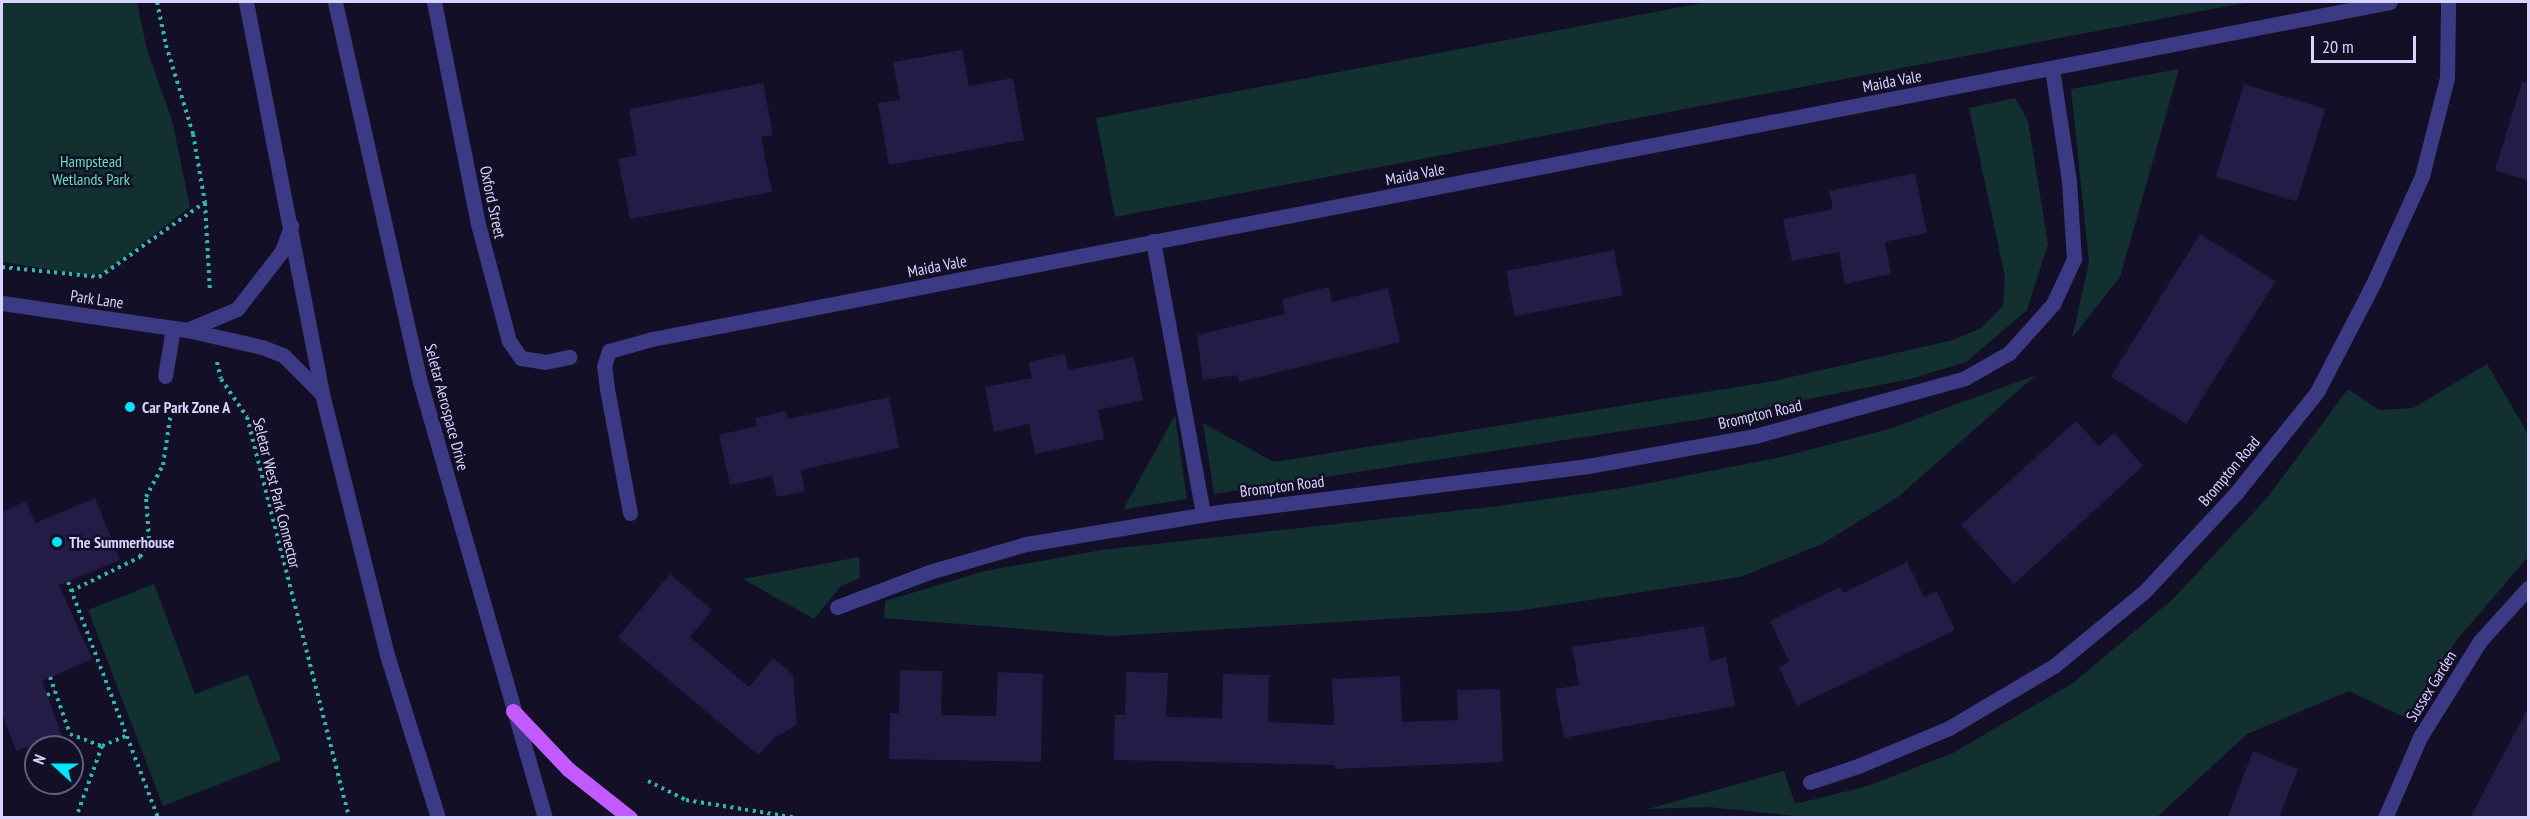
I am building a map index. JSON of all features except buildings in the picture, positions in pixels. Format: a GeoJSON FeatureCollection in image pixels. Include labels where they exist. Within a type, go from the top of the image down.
{"type":"FeatureCollection","features":[{"type":"Feature","properties":{"kind":"main road"},"geometry":{"type":"LineString","coordinates":[[513,711],[568,769],[630,818]]}},
{"type":"Feature","properties":{"kind":"street"},"geometry":{"type":"LineString","coordinates":[[246,2],[322,394],[387,655],[438,818]]}},
{"type":"Feature","properties":{"kind":"street","name":"Seletar Aerospace Drive"},"geometry":{"type":"LineString","coordinates":[[335,2],[420,382],[545,818]]}},
{"type":"Feature","properties":{"kind":"street","name":"Oxford Street"},"geometry":{"type":"LineString","coordinates":[[434,2],[478,224],[508,341],[521,358],[545,362],[569,357]]}},
{"type":"Feature","properties":{"kind":"street","name":"Maida Vale"},"geometry":{"type":"LineString","coordinates":[[630,513],[607,390],[604,366],[609,351],[652,339],[2390,2]]}},
{"type":"Feature","properties":{"kind":"street","name":"Brompton Road"},"geometry":{"type":"LineString","coordinates":[[1810,782],[1858,766],[1948,728],[2054,666],[2145,591],[2236,493],[2317,392],[2373,284],[2422,176],[2447,78],[2448,2]]}},
{"type":"Feature","properties":{"kind":"street","name":"Brompton Road"},"geometry":{"type":"LineString","coordinates":[[837,607],[929,572],[1026,544],[1203,514],[1588,466],[1755,436],[1965,378],[2009,353],[2053,304],[2074,259],[2069,182],[2052,68]]}},
{"type":"Feature","properties":{"kind":"street"},"geometry":{"type":"LineString","coordinates":[[211,329],[237,309],[254,291],[282,251],[291,226]]}},
{"type":"Feature","properties":{"kind":"street"},"geometry":{"type":"LineString","coordinates":[[1153,241],[1203,514]]}},
{"type":"Feature","properties":{"kind":"street","name":"Park Lane"},"geometry":{"type":"LineString","coordinates":[[2,303],[180,329],[211,329],[283,355],[322,394]]}},
{"type":"Feature","properties":{"kind":"street"},"geometry":{"type":"LineString","coordinates":[[165,376],[180,329]]}},
{"type":"Feature","properties":{"kind":"street","name":"Sussex Garden"},"geometry":{"type":"LineString","coordinates":[[2385,818],[2420,737],[2480,641],[2529,588]]}},
{"type":"Feature","properties":{"kind":"path","name":"Seletar West Park Connector"},"geometry":{"type":"LineString","coordinates":[[158,2],[166,45],[193,134],[205,202],[211,329],[220,379],[247,417],[349,818]]}},
{"type":"Feature","properties":{"kind":"path"},"geometry":{"type":"LineString","coordinates":[[2,267],[99,277],[205,202]]}},
{"type":"Feature","properties":{"kind":"path"},"geometry":{"type":"LineString","coordinates":[[71,591],[140,557],[149,539],[146,497],[163,465],[174,394]]}},
{"type":"Feature","properties":{"kind":"path"},"geometry":{"type":"LineString","coordinates":[[68,582],[158,818]]}},
{"type":"Feature","properties":{"kind":"path"},"geometry":{"type":"LineString","coordinates":[[50,677],[70,734],[77,740],[102,746],[126,736]]}},
{"type":"Feature","properties":{"kind":"path"},"geometry":{"type":"LineString","coordinates":[[47,695],[55,692]]}},
{"type":"Feature","properties":{"kind":"path"},"geometry":{"type":"LineString","coordinates":[[78,812],[102,746]]}},
{"type":"Feature","properties":{"kind":"path"},"geometry":{"type":"LineString","coordinates":[[648,781],[686,800],[798,818]]}},
{"type":"Feature","properties":{"kind":"green space","name":"Hampstead Wetlands Park"},"geometry":{"type":"Polygon","coordinates":[[[2,2],[137,2],[147,50],[172,120],[190,207],[104,273],[84,275],[2,262],[2,2]]]}},
{"type":"Feature","properties":{"kind":"green space"},"geometry":{"type":"Polygon","coordinates":[[[1707,2],[2250,2],[1115,217],[1096,118],[1707,2]]]}},
{"type":"Feature","properties":{"kind":"green space"},"geometry":{"type":"Polygon","coordinates":[[[2179,69],[2120,277],[2072,338],[2089,262],[2071,89],[2179,69]]]}},
{"type":"Feature","properties":{"kind":"green space"},"geometry":{"type":"Polygon","coordinates":[[[2015,98],[2028,121],[2048,244],[2027,310],[1966,362],[1910,379],[1728,415],[1214,494],[1203,423],[1274,462],[1774,381],[1953,340],[1981,328],[2003,306],[2005,277],[1969,108],[2015,98]]]}},
{"type":"Feature","properties":{"kind":"green space"},"geometry":{"type":"Polygon","coordinates":[[[2487,364],[2528,434],[2528,557],[2456,641],[2410,720],[2349,691],[2247,734],[2157,817],[1815,818],[1709,807],[1648,809],[1784,771],[1795,804],[1867,786],[1951,754],[2073,683],[2173,599],[2267,498],[2348,389],[2379,410],[2413,408],[2487,364]]]}},
{"type":"Feature","properties":{"kind":"green space"},"geometry":{"type":"Polygon","coordinates":[[[2036,375],[1898,497],[1822,544],[1740,577],[1518,611],[1112,636],[884,618],[885,601],[985,571],[1101,550],[1499,506],[1629,487],[1781,457],[1889,429],[2036,375]]]}},
{"type":"Feature","properties":{"kind":"green space"},"geometry":{"type":"Polygon","coordinates":[[[1175,415],[1187,499],[1124,509],[1124,508],[1175,415]]]}},
{"type":"Feature","properties":{"kind":"green space"},"geometry":{"type":"Polygon","coordinates":[[[859,557],[860,578],[841,586],[814,619],[743,579],[859,557]]]}},
{"type":"Feature","properties":{"kind":"green space"},"geometry":{"type":"Polygon","coordinates":[[[154,584],[195,694],[248,674],[281,760],[163,806],[88,610],[154,584]]]}},
{"type":"Feature","properties":{"kind":"place","name":"Car Park Zone A"},"geometry":{"type":"Point","coordinates":[130,407]}},
{"type":"Feature","properties":{"kind":"place","name":"The Summerhouse"},"geometry":{"type":"Point","coordinates":[57,542]}}]}
